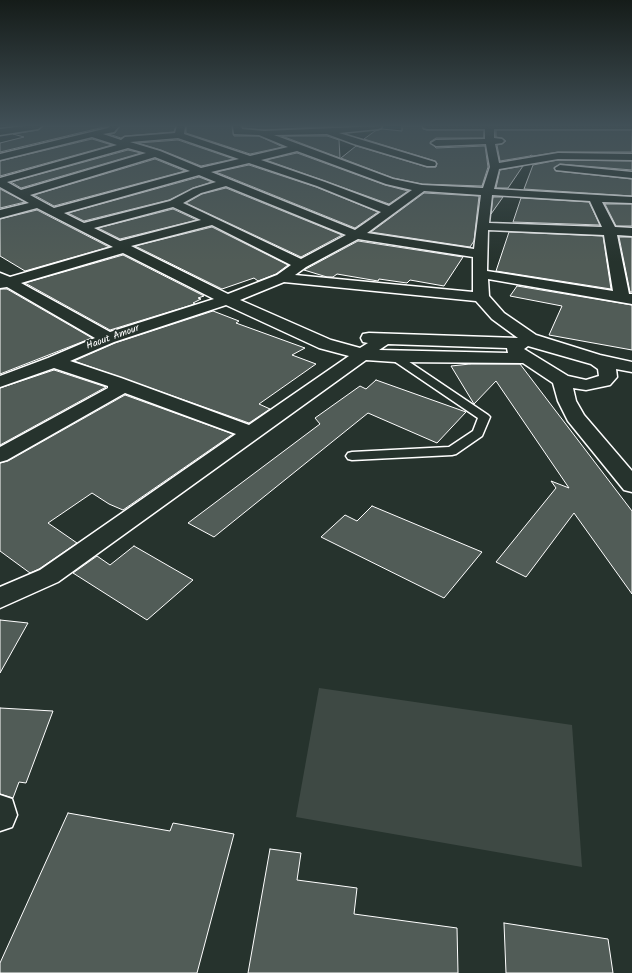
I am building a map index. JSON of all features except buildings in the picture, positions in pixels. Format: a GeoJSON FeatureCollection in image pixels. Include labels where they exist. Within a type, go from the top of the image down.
{"type":"FeatureCollection","features":[{"type":"Feature","properties":{"kind":"street"},"geometry":{"type":"LineString","coordinates":[[0,182],[36,171]]}},
{"type":"Feature","properties":{"kind":"street"},"geometry":{"type":"LineString","coordinates":[[20,194],[94,171]]}},
{"type":"Feature","properties":{"kind":"street"},"geometry":{"type":"LineString","coordinates":[[286,171],[390,211]]}},
{"type":"Feature","properties":{"kind":"street"},"geometry":{"type":"LineString","coordinates":[[493,171],[488,188],[482,226],[482,297],[498,316],[530,345],[562,380],[567,401],[575,417],[632,485]]}},
{"type":"Feature","properties":{"kind":"street"},"geometry":{"type":"LineString","coordinates":[[591,171],[632,175]]}},
{"type":"Feature","properties":{"kind":"street"},"geometry":{"type":"LineString","coordinates":[[53,212],[201,172],[356,235],[481,254]]}},
{"type":"Feature","properties":{"kind":"street"},"geometry":{"type":"LineString","coordinates":[[321,184],[361,172],[390,182],[422,188],[488,188],[632,200]]}},
{"type":"Feature","properties":{"kind":"street"},"geometry":{"type":"LineString","coordinates":[[390,182],[410,175]]}},
{"type":"Feature","properties":{"kind":"street"},"geometry":{"type":"LineString","coordinates":[[0,182],[83,227],[228,299],[326,344],[361,354],[396,357],[530,345]]}},
{"type":"Feature","properties":{"kind":"street"},"geometry":{"type":"LineString","coordinates":[[83,227],[174,203],[193,193],[227,182]]}},
{"type":"Feature","properties":{"kind":"street"},"geometry":{"type":"LineString","coordinates":[[282,278],[301,264],[356,235],[422,188]]}},
{"type":"Feature","properties":{"kind":"street"},"geometry":{"type":"LineString","coordinates":[[481,274],[627,299],[610,231],[594,198]]}},
{"type":"Feature","properties":{"kind":"street"},"geometry":{"type":"LineString","coordinates":[[174,203],[301,264]]}},
{"type":"Feature","properties":{"kind":"street"},"geometry":{"type":"LineString","coordinates":[[0,214],[40,204]]}},
{"type":"Feature","properties":{"kind":"street"},"geometry":{"type":"LineString","coordinates":[[2,281],[213,221]]}},
{"type":"Feature","properties":{"kind":"street"},"geometry":{"type":"LineString","coordinates":[[482,226],[632,232]]}},
{"type":"Feature","properties":{"kind":"street"},"geometry":{"type":"LineString","coordinates":[[282,278],[482,297]]}},
{"type":"Feature","properties":{"kind":"street","name":"Haout Amour"},"geometry":{"type":"LineString","coordinates":[[0,382],[54,362],[108,338],[228,299],[282,278]]}},
{"type":"Feature","properties":{"kind":"street"},"geometry":{"type":"LineString","coordinates":[[2,281],[108,338]]}},
{"type":"Feature","properties":{"kind":"street"},"geometry":{"type":"LineString","coordinates":[[303,334],[530,345],[632,367]]}},
{"type":"Feature","properties":{"kind":"street"},"geometry":{"type":"LineString","coordinates":[[5,591],[49,576],[384,339]]}},
{"type":"Feature","properties":{"kind":"street"},"geometry":{"type":"LineString","coordinates":[[597,360],[605,366],[608,371],[608,377]]}},
{"type":"Feature","properties":{"kind":"street"},"geometry":{"type":"LineString","coordinates":[[54,362],[115,382],[251,432]]}},
{"type":"Feature","properties":{"kind":"street"},"geometry":{"type":"LineString","coordinates":[[562,380],[586,385],[604,381],[608,377],[632,377]]}},
{"type":"Feature","properties":{"kind":"street"},"geometry":{"type":"LineString","coordinates":[[0,456],[118,390],[117,384]]}},
{"type":"Feature","properties":{"kind":"lane"},"geometry":{"type":"LineString","coordinates":[[352,456],[452,451],[478,433],[484,417],[396,357]]}},
{"type":"Feature","properties":{"kind":"shaded area"},"geometry":{"type":"Polygon","coordinates":[[[319,688],[572,725],[582,867],[296,817],[319,688]]]}}]}
